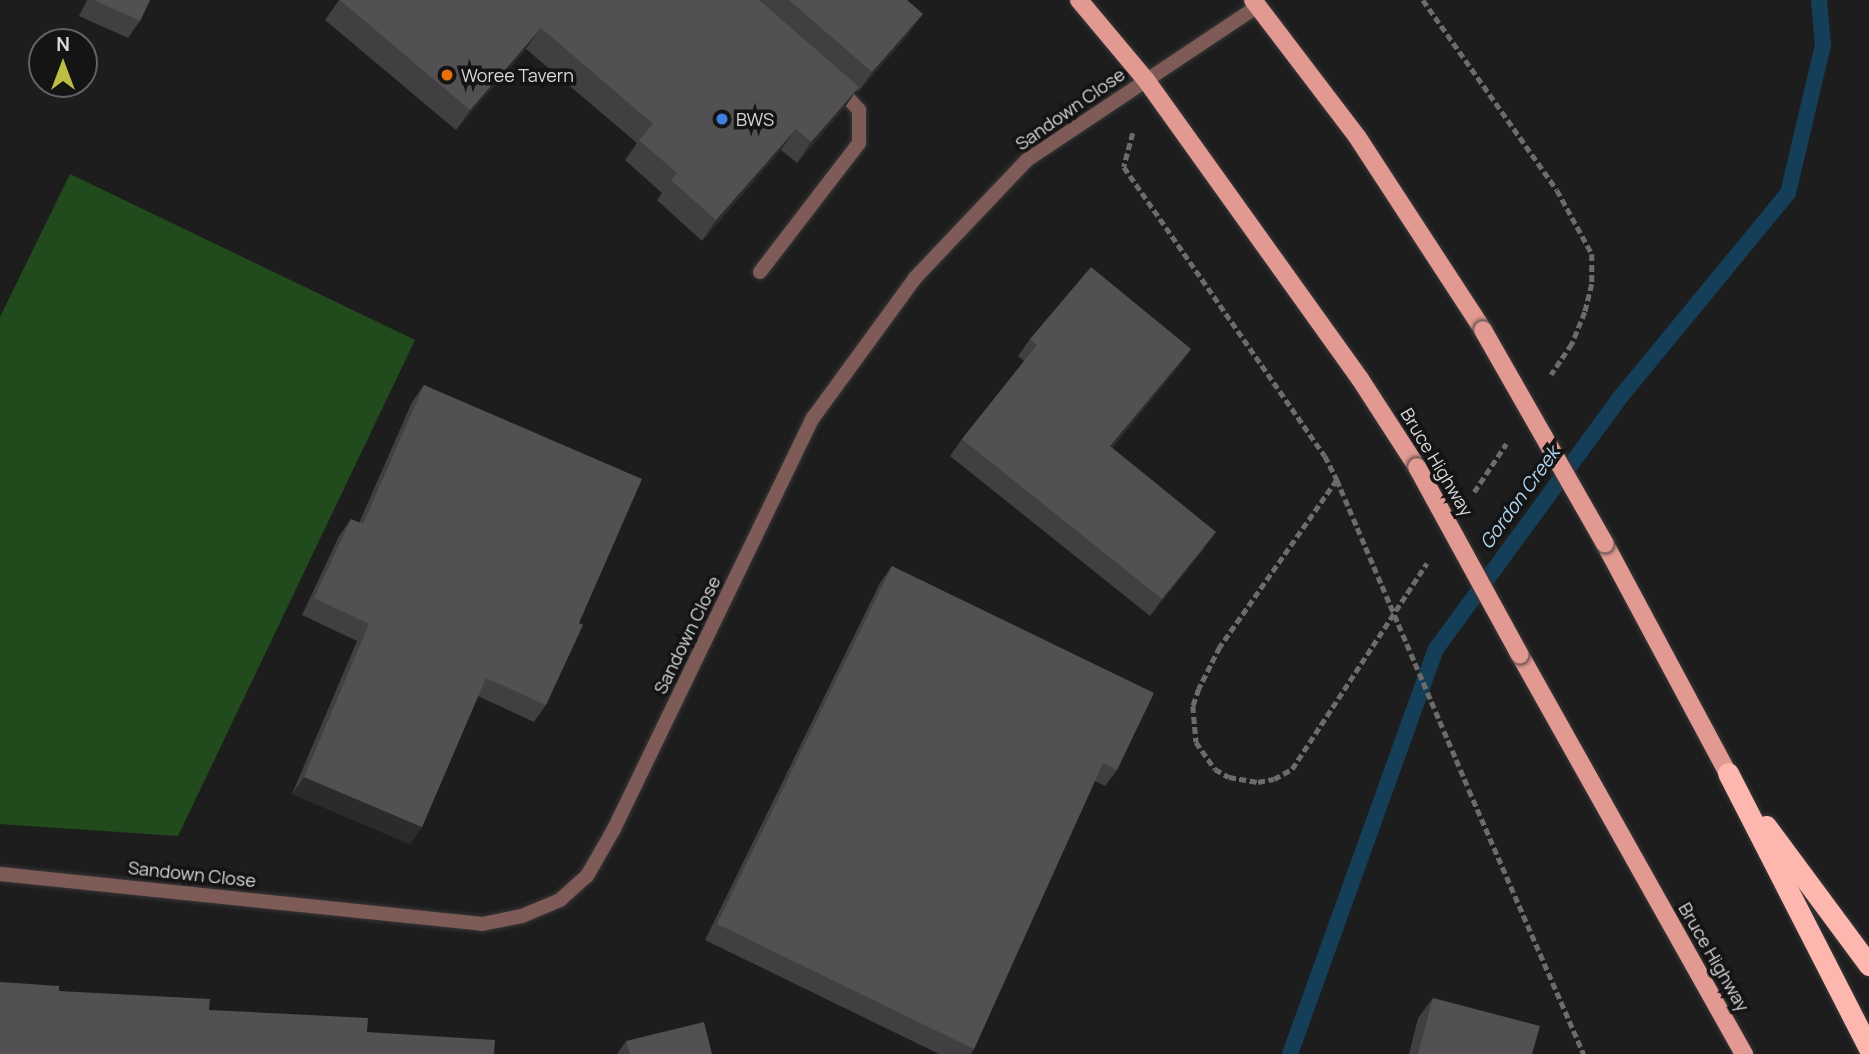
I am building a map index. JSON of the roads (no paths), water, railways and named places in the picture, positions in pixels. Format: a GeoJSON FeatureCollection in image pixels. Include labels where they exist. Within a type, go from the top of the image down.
{"type":"FeatureCollection","features":[{"type":"Feature","properties":{"kind":"highway"},"geometry":{"type":"LineString","coordinates":[[1728,773],[1869,965]]}},
{"type":"Feature","properties":{"kind":"highway"},"geometry":{"type":"LineString","coordinates":[[1728,773],[1869,1049]]}},
{"type":"Feature","properties":{"kind":"main road","name":"Bruce Highway"},"geometry":{"type":"LineString","coordinates":[[1079,0],[1146,80],[1360,379],[1417,467],[1744,1054]]}},
{"type":"Feature","properties":{"kind":"main road"},"geometry":{"type":"LineString","coordinates":[[1255,3],[1358,138],[1483,330],[1605,544],[1728,773]]}},
{"type":"Feature","properties":{"kind":"street","name":"Sandown Close"},"geometry":{"type":"LineString","coordinates":[[0,874],[482,924],[522,916],[560,900],[587,876],[614,829],[813,418],[857,354],[915,278],[1027,160],[1255,3]]}},
{"type":"Feature","properties":{"kind":"street"},"geometry":{"type":"LineString","coordinates":[[760,272],[859,144],[859,110],[828,79]]}},
{"type":"Feature","properties":{"kind":"waterway","name":"Gordon Creek"},"geometry":{"type":"LineString","coordinates":[[1290,1054],[1436,649],[1618,400],[1788,193],[1823,45],[1819,0]]}},
{"type":"Feature","properties":{"kind":"place","name":"Woree Tavern"},"geometry":{"type":"Point","coordinates":[447,75]}},
{"type":"Feature","properties":{"kind":"place","name":"BWS"},"geometry":{"type":"Point","coordinates":[722,119]}}]}
